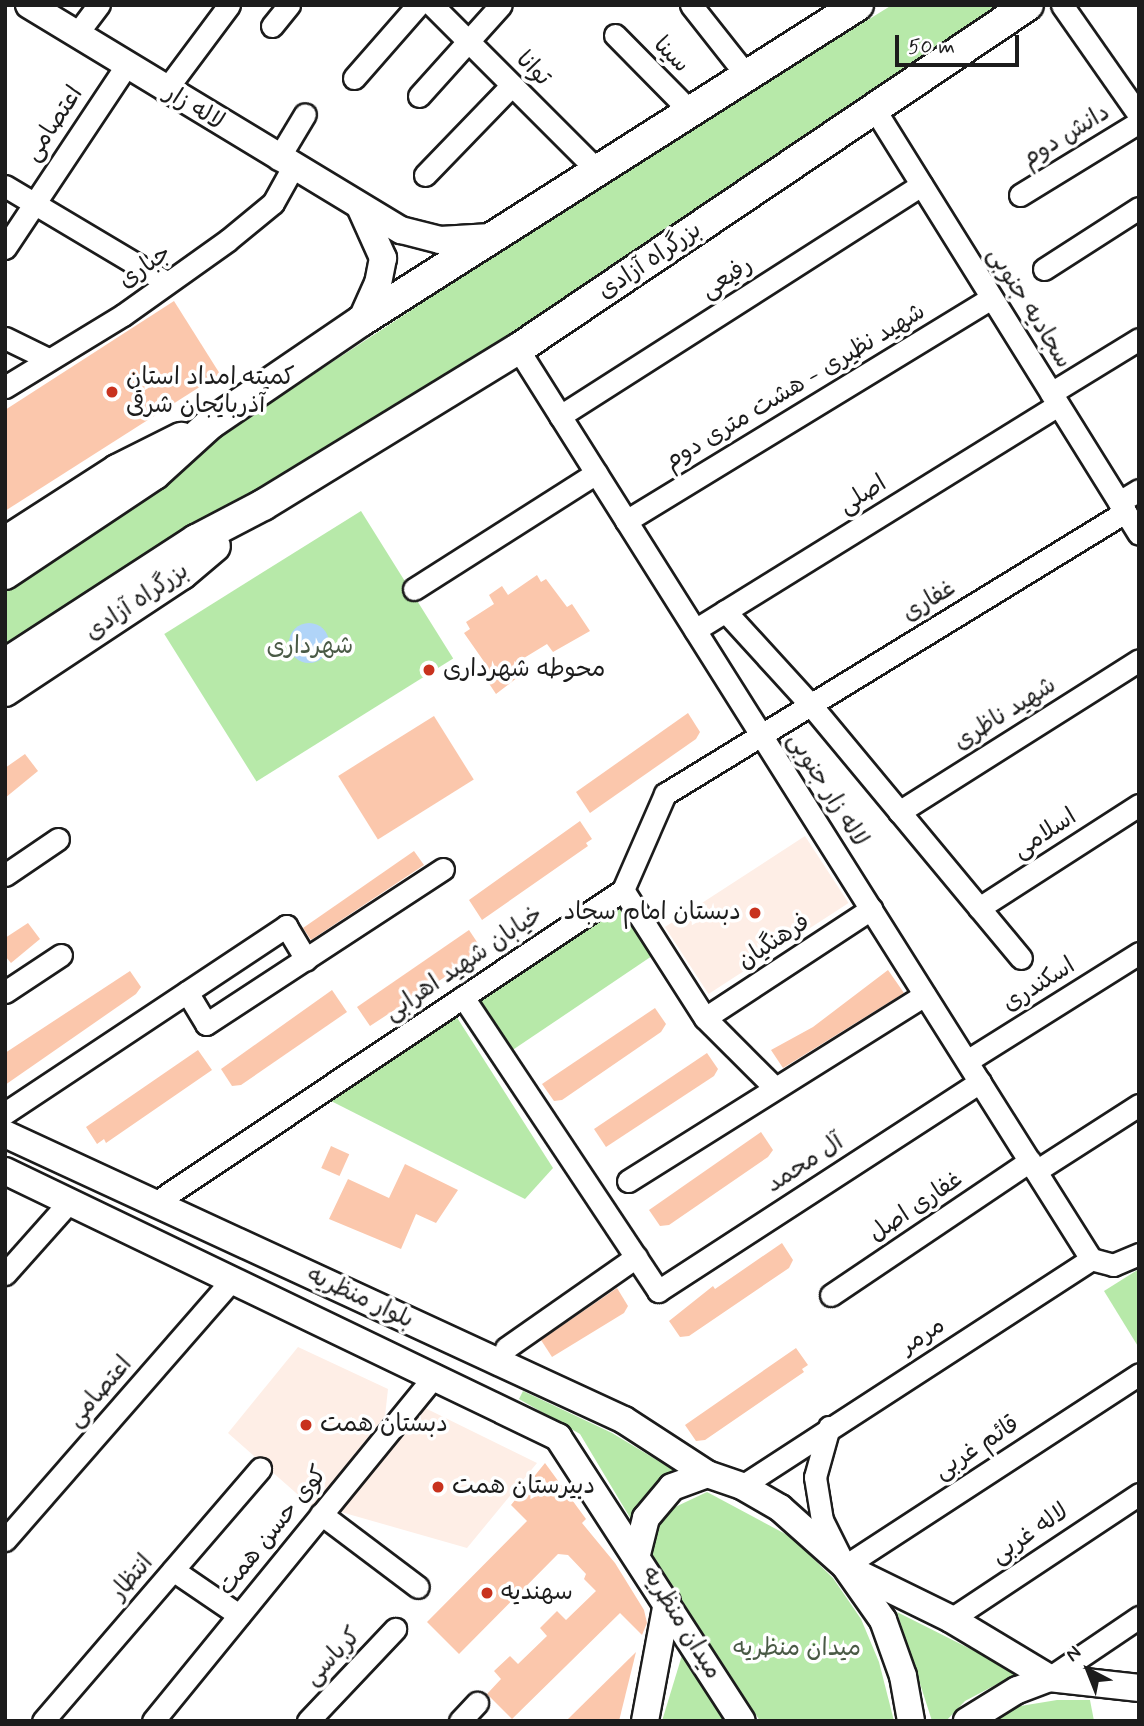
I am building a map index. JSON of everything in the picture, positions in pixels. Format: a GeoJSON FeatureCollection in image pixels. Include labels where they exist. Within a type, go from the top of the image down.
{"type":"FeatureCollection","features":[{"type":"Feature","properties":{"kind":"highway"},"geometry":{"type":"LineString","coordinates":[[5,574],[155,474],[210,424],[361,321],[858,5]]}},
{"type":"Feature","properties":{"kind":"highway","name":"بزرگراه آزادی"},"geometry":{"type":"LineString","coordinates":[[5,664],[196,540],[264,505],[518,349],[1028,5]]}},
{"type":"Feature","properties":{"kind":"highway"},"geometry":{"type":"LineString","coordinates":[[5,542],[117,470],[210,424]]}},
{"type":"Feature","properties":{"kind":"highway","name":"بزرگراه آزادی"},"geometry":{"type":"LineString","coordinates":[[5,691],[182,574],[264,505]]}},
{"type":"Feature","properties":{"kind":"main road","name":"لاله زار"},"geometry":{"type":"LineString","coordinates":[[39,8],[76,35],[165,91],[361,209],[418,237],[491,237]]}},
{"type":"Feature","properties":{"kind":"main road"},"geometry":{"type":"LineString","coordinates":[[361,209],[383,258],[378,283],[361,321]]}},
{"type":"Feature","properties":{"kind":"main road","name":"بلوار منظریه"},"geometry":{"type":"LineString","coordinates":[[5,1134],[624,1420],[707,1474]]}},
{"type":"Feature","properties":{"kind":"main road","name":"بلوار منظریه"},"geometry":{"type":"LineString","coordinates":[[5,1171],[435,1374],[558,1437],[637,1554]]}},
{"type":"Feature","properties":{"kind":"main road"},"geometry":{"type":"LineString","coordinates":[[707,1474],[742,1486],[780,1508],[845,1566],[883,1620],[903,1676],[911,1721]]}},
{"type":"Feature","properties":{"kind":"main road","name":"ميدان منظریه"},"geometry":{"type":"LineString","coordinates":[[707,1474],[671,1487],[646,1518],[637,1554],[742,1721]]}},
{"type":"Feature","properties":{"kind":"main road"},"geometry":{"type":"LineString","coordinates":[[845,1566],[951,1619],[1049,1678],[1139,1688]]}},
{"type":"Feature","properties":{"kind":"main road"},"geometry":{"type":"LineString","coordinates":[[645,1721],[667,1602]]}},
{"type":"Feature","properties":{"kind":"main road"},"geometry":{"type":"LineString","coordinates":[[967,1721],[1017,1690],[1049,1678]]}},
{"type":"Feature","properties":{"kind":"street"},"geometry":{"type":"LineString","coordinates":[[76,35],[99,5]]}},
{"type":"Feature","properties":{"kind":"street"},"geometry":{"type":"LineString","coordinates":[[165,91],[229,5]]}},
{"type":"Feature","properties":{"kind":"street"},"geometry":{"type":"LineString","coordinates":[[272,26],[289,5]]}},
{"type":"Feature","properties":{"kind":"street"},"geometry":{"type":"LineString","coordinates":[[354,78],[418,5]]}},
{"type":"Feature","properties":{"kind":"street","name":"توانا"},"geometry":{"type":"LineString","coordinates":[[432,5],[597,170]]}},
{"type":"Feature","properties":{"kind":"street"},"geometry":{"type":"LineString","coordinates":[[419,96],[470,43],[501,5]]}},
{"type":"Feature","properties":{"kind":"street"},"geometry":{"type":"LineString","coordinates":[[691,5],[747,76]]}},
{"type":"Feature","properties":{"kind":"street"},"geometry":{"type":"LineString","coordinates":[[1062,5],[1139,115]]}},
{"type":"Feature","properties":{"kind":"street","name":"سینا"},"geometry":{"type":"LineString","coordinates":[[615,35],[690,111]]}},
{"type":"Feature","properties":{"kind":"street","name":"اعتصامی"},"geometry":{"type":"LineString","coordinates":[[5,248],[125,66]]}},
{"type":"Feature","properties":{"kind":"street"},"geometry":{"type":"LineString","coordinates":[[425,175],[512,85]]}},
{"type":"Feature","properties":{"kind":"street","name":"سجادیه جنوبی"},"geometry":{"type":"LineString","coordinates":[[875,110],[1139,534]]}},
{"type":"Feature","properties":{"kind":"street","name":"جباری"},"geometry":{"type":"LineString","coordinates":[[5,387],[46,358],[123,315],[256,219],[273,203],[305,114]]}},
{"type":"Feature","properties":{"kind":"street","name":"دانش دوم"},"geometry":{"type":"LineString","coordinates":[[1020,195],[1139,122]]}},
{"type":"Feature","properties":{"kind":"street","name":"رفیعی"},"geometry":{"type":"LineString","coordinates":[[560,416],[921,185]]}},
{"type":"Feature","properties":{"kind":"street"},"geometry":{"type":"LineString","coordinates":[[5,186],[166,282]]}},
{"type":"Feature","properties":{"kind":"street"},"geometry":{"type":"LineString","coordinates":[[1044,269],[1139,208]]}},
{"type":"Feature","properties":{"kind":"street","name":"شهید نظیری - هشت متری دوم"},"geometry":{"type":"LineString","coordinates":[[626,521],[991,298]]}},
{"type":"Feature","properties":{"kind":"street"},"geometry":{"type":"LineString","coordinates":[[5,338],[46,358]]}},
{"type":"Feature","properties":{"kind":"street","name":"اصلی"},"geometry":{"type":"LineString","coordinates":[[695,630],[1054,399],[1139,339]]}},
{"type":"Feature","properties":{"kind":"street","name":"لاله زار جنوبی"},"geometry":{"type":"LineString","coordinates":[[518,349],[1091,1259]]}},
{"type":"Feature","properties":{"kind":"street"},"geometry":{"type":"LineString","coordinates":[[414,589],[596,473]]}},
{"type":"Feature","properties":{"kind":"street","name":"غفاری"},"geometry":{"type":"LineString","coordinates":[[761,734],[1122,507],[1139,490]]}},
{"type":"Feature","properties":{"kind":"street"},"geometry":{"type":"LineString","coordinates":[[724,611],[810,704],[1021,958]]}},
{"type":"Feature","properties":{"kind":"street","name":"شهید ناظری"},"geometry":{"type":"LineString","coordinates":[[899,812],[1139,660]]}},
{"type":"Feature","properties":{"kind":"street"},"geometry":{"type":"LineString","coordinates":[[761,734],[665,794],[623,890],[705,1018],[775,1088]]}},
{"type":"Feature","properties":{"kind":"street","name":"اسلامی"},"geometry":{"type":"LineString","coordinates":[[979,908],[1139,805]]}},
{"type":"Feature","properties":{"kind":"street"},"geometry":{"type":"LineString","coordinates":[[5,875],[58,839]]}},
{"type":"Feature","properties":{"kind":"street"},"geometry":{"type":"LineString","coordinates":[[187,992],[206,1024],[443,869]]}},
{"type":"Feature","properties":{"kind":"street","name":"خیابان شهید اهرابی"},"geometry":{"type":"LineString","coordinates":[[155,1203],[623,890]]}},
{"type":"Feature","properties":{"kind":"street","name":"فرهنگیان"},"geometry":{"type":"LineString","coordinates":[[705,1018],[871,909]]}},
{"type":"Feature","properties":{"kind":"street"},"geometry":{"type":"LineString","coordinates":[[5,1113],[286,926],[306,959]]}},
{"type":"Feature","properties":{"kind":"street","name":"اسکندری"},"geometry":{"type":"LineString","coordinates":[[967,1061],[1139,953]]}},
{"type":"Feature","properties":{"kind":"street"},"geometry":{"type":"LineString","coordinates":[[5,992],[61,955]]}},
{"type":"Feature","properties":{"kind":"street"},"geometry":{"type":"LineString","coordinates":[[628,1181],[925,995]]}},
{"type":"Feature","properties":{"kind":"street"},"geometry":{"type":"LineString","coordinates":[[463,997],[636,1257],[506,1348]]}},
{"type":"Feature","properties":{"kind":"street","name":"آل محمد"},"geometry":{"type":"LineString","coordinates":[[636,1257],[658,1291],[980,1082]]}},
{"type":"Feature","properties":{"kind":"street","name":"غفاری اصل"},"geometry":{"type":"LineString","coordinates":[[831,1295],[1033,1166],[1139,1105]]}},
{"type":"Feature","properties":{"kind":"street"},"geometry":{"type":"LineString","coordinates":[[5,1274],[69,1201]]}},
{"type":"Feature","properties":{"kind":"street"},"geometry":{"type":"LineString","coordinates":[[1091,1259],[1113,1265],[1139,1254]]}},
{"type":"Feature","properties":{"kind":"street","name":"مرمر"},"geometry":{"type":"LineString","coordinates":[[742,1486],[828,1427],[1091,1259]]}},
{"type":"Feature","properties":{"kind":"street","name":"اعتصامی"},"geometry":{"type":"LineString","coordinates":[[5,1540],[233,1279]]}},
{"type":"Feature","properties":{"kind":"street","name":"کوی حسن همت"},"geometry":{"type":"LineString","coordinates":[[153,1721],[435,1374]]}},
{"type":"Feature","properties":{"kind":"street","name":"قائم غربی"},"geometry":{"type":"LineString","coordinates":[[845,1566],[1139,1374]]}},
{"type":"Feature","properties":{"kind":"street"},"geometry":{"type":"LineString","coordinates":[[828,1427],[815,1477],[822,1520],[845,1566]]}},
{"type":"Feature","properties":{"kind":"street","name":"انتظار"},"geometry":{"type":"LineString","coordinates":[[43,1721],[260,1469]]}},
{"type":"Feature","properties":{"kind":"street","name":"لاله غربی"},"geometry":{"type":"LineString","coordinates":[[951,1619],[1139,1494]]}},
{"type":"Feature","properties":{"kind":"street"},"geometry":{"type":"LineString","coordinates":[[321,1514],[418,1587]]}},
{"type":"Feature","properties":{"kind":"street"},"geometry":{"type":"LineString","coordinates":[[173,1570],[239,1615]]}},
{"type":"Feature","properties":{"kind":"street"},"geometry":{"type":"LineString","coordinates":[[1049,1678],[1139,1616]]}},
{"type":"Feature","properties":{"kind":"street","name":"کرباسی"},"geometry":{"type":"LineString","coordinates":[[309,1721],[396,1629]]}},
{"type":"Feature","properties":{"kind":"street"},"geometry":{"type":"LineString","coordinates":[[460,1721],[477,1703]]}},
{"type":"Feature","properties":{"kind":"shaded area","name":"دبستان امام سجاد"},"geometry":{"type":"Polygon","coordinates":[[[805,836],[849,903],[709,994],[665,927],[805,836]]]}},
{"type":"Feature","properties":{"kind":"shaded area","name":"دبستان همت"},"geometry":{"type":"Polygon","coordinates":[[[298,1347],[388,1389],[385,1416],[312,1507],[228,1433],[298,1347]]]}},
{"type":"Feature","properties":{"kind":"shaded area","name":"دبیرستان همت"},"geometry":{"type":"Polygon","coordinates":[[[421,1406],[537,1463],[467,1548],[341,1512],[421,1406]]]}},
{"type":"Feature","properties":{"kind":"green space"},"geometry":{"type":"Polygon","coordinates":[[[892,5],[1009,5],[502,343],[204,520],[5,650],[5,586],[172,475],[226,432],[617,175],[892,5]]]}},
{"type":"Feature","properties":{"kind":"green space","name":"شهرداری"},"geometry":{"type":"Polygon","coordinates":[[[361,511],[453,659],[256,782],[164,634],[361,511]]]}},
{"type":"Feature","properties":{"kind":"green space"},"geometry":{"type":"Polygon","coordinates":[[[621,907],[653,955],[513,1050],[481,1002],[621,907]]]}},
{"type":"Feature","properties":{"kind":"green space"},"geometry":{"type":"Polygon","coordinates":[[[456,1016],[553,1168],[525,1199],[331,1101],[456,1016]]]}},
{"type":"Feature","properties":{"kind":"green space"},"geometry":{"type":"Polygon","coordinates":[[[1139,1269],[1139,1348],[1104,1291],[1139,1269]]]}},
{"type":"Feature","properties":{"kind":"green space"},"geometry":{"type":"Polygon","coordinates":[[[523,1391],[612,1433],[675,1471],[635,1526],[580,1434],[519,1399],[523,1391]]]}},
{"type":"Feature","properties":{"kind":"green space","name":"میدان منظریه"},"geometry":{"type":"Polygon","coordinates":[[[707,1492],[791,1537],[833,1578],[861,1619],[879,1662],[894,1721],[760,1721],[652,1554],[656,1528],[673,1508],[707,1492]]]}},
{"type":"Feature","properties":{"kind":"green space"},"geometry":{"type":"Polygon","coordinates":[[[897,1612],[1018,1673],[965,1701],[946,1721],[932,1721],[897,1612]]]}},
{"type":"Feature","properties":{"kind":"green space"},"geometry":{"type":"Polygon","coordinates":[[[683,1652],[726,1719],[662,1721],[683,1652]]]}},
{"type":"Feature","properties":{"kind":"green space"},"geometry":{"type":"Polygon","coordinates":[[[1057,1700],[1090,1700],[1094,1721],[989,1721],[1009,1708],[1057,1700]]]}},
{"type":"Feature","properties":{"kind":"water"},"geometry":{"type":"Polygon","coordinates":[[[309,623],[323,629],[329,643],[323,657],[309,663],[295,657],[289,643],[295,629],[309,623]]]}},
{"type":"Feature","properties":{"kind":"building","name":"کمیته امداد استان آذربایجان شرقی"},"geometry":{"type":"Polygon","coordinates":[[[174,301],[220,374],[5,511],[5,410],[174,301]]]}},
{"type":"Feature","properties":{"kind":"building"},"geometry":{"type":"Polygon","coordinates":[[[537,575],[541,582],[546,579],[567,607],[572,604],[590,631],[553,652],[547,644],[524,658],[530,668],[496,694],[478,667],[485,663],[464,633],[470,629],[466,622],[494,604],[489,595],[502,586],[508,595],[537,575]]]}},
{"type":"Feature","properties":{"kind":"building"},"geometry":{"type":"Polygon","coordinates":[[[688,713],[700,732],[696,739],[590,813],[576,792],[688,713]]]}},
{"type":"Feature","properties":{"kind":"building"},"geometry":{"type":"Polygon","coordinates":[[[434,716],[474,780],[378,839],[338,776],[434,716]]]}},
{"type":"Feature","properties":{"kind":"building"},"geometry":{"type":"Polygon","coordinates":[[[25,754],[38,771],[5,798],[5,768],[25,754]]]}},
{"type":"Feature","properties":{"kind":"building"},"geometry":{"type":"Polygon","coordinates":[[[580,821],[592,839],[586,843],[588,846],[482,920],[469,900],[580,821]]]}},
{"type":"Feature","properties":{"kind":"building"},"geometry":{"type":"Polygon","coordinates":[[[414,851],[424,865],[311,940],[303,928],[414,851]]]}},
{"type":"Feature","properties":{"kind":"building"},"geometry":{"type":"Polygon","coordinates":[[[28,923],[40,939],[11,963],[5,956],[5,938],[28,923]]]}},
{"type":"Feature","properties":{"kind":"building"},"geometry":{"type":"Polygon","coordinates":[[[469,930],[481,948],[477,956],[370,1026],[357,1007],[469,930]]]}},
{"type":"Feature","properties":{"kind":"building"},"geometry":{"type":"Polygon","coordinates":[[[888,970],[904,993],[783,1068],[771,1050],[813,1027],[888,970]]]}},
{"type":"Feature","properties":{"kind":"building"},"geometry":{"type":"Polygon","coordinates":[[[130,971],[141,987],[136,994],[5,1085],[5,1053],[130,971]]]}},
{"type":"Feature","properties":{"kind":"building"},"geometry":{"type":"Polygon","coordinates":[[[332,990],[347,1012],[241,1085],[232,1086],[221,1069],[332,990]]]}},
{"type":"Feature","properties":{"kind":"building"},"geometry":{"type":"Polygon","coordinates":[[[655,1008],[666,1024],[661,1032],[562,1100],[554,1101],[542,1084],[655,1008]]]}},
{"type":"Feature","properties":{"kind":"building"},"geometry":{"type":"Polygon","coordinates":[[[198,1050],[212,1070],[106,1143],[104,1139],[97,1144],[86,1127],[198,1050]]]}},
{"type":"Feature","properties":{"kind":"building"},"geometry":{"type":"Polygon","coordinates":[[[707,1053],[718,1069],[714,1076],[606,1147],[594,1129],[707,1053]]]}},
{"type":"Feature","properties":{"kind":"building"},"geometry":{"type":"Polygon","coordinates":[[[761,1132],[773,1150],[768,1157],[669,1225],[660,1226],[649,1210],[761,1132]]]}},
{"type":"Feature","properties":{"kind":"building"},"geometry":{"type":"Polygon","coordinates":[[[331,1146],[349,1154],[340,1176],[321,1168],[331,1146]]]}},
{"type":"Feature","properties":{"kind":"building"},"geometry":{"type":"Polygon","coordinates":[[[405,1164],[458,1190],[436,1223],[416,1214],[401,1249],[329,1219],[348,1179],[389,1198],[405,1164]]]}},
{"type":"Feature","properties":{"kind":"building"},"geometry":{"type":"Polygon","coordinates":[[[782,1243],[793,1260],[789,1268],[689,1336],[680,1337],[669,1321],[713,1286],[715,1289],[782,1243]]]}},
{"type":"Feature","properties":{"kind":"building"},"geometry":{"type":"Polygon","coordinates":[[[617,1288],[628,1306],[624,1313],[552,1357],[541,1340],[617,1288]]]}},
{"type":"Feature","properties":{"kind":"building"},"geometry":{"type":"Polygon","coordinates":[[[796,1348],[808,1365],[802,1369],[804,1372],[705,1440],[696,1441],[685,1425],[796,1348]]]}},
{"type":"Feature","properties":{"kind":"building"},"geometry":{"type":"Polygon","coordinates":[[[545,1463],[586,1519],[582,1523],[615,1563],[644,1610],[647,1623],[642,1635],[620,1613],[512,1719],[487,1694],[501,1679],[494,1671],[510,1656],[518,1664],[547,1636],[540,1628],[557,1611],[566,1620],[596,1591],[584,1579],[586,1574],[568,1555],[558,1554],[459,1654],[427,1622],[527,1521],[511,1505],[545,1463]]]}},
{"type":"Feature","properties":{"kind":"building"},"geometry":{"type":"Polygon","coordinates":[[[636,1652],[619,1721],[566,1721],[636,1652]]]}},
{"type":"Feature","properties":{"kind":"place","name":"کمیته امداد استان آذربایجان شرقی"},"geometry":{"type":"Point","coordinates":[112,392]}},
{"type":"Feature","properties":{"kind":"place","name":"محوطه شهرداری"},"geometry":{"type":"Point","coordinates":[429,670]}},
{"type":"Feature","properties":{"kind":"place","name":"دبستان امام سجاد"},"geometry":{"type":"Point","coordinates":[755,913]}},
{"type":"Feature","properties":{"kind":"place","name":"دبستان همت"},"geometry":{"type":"Point","coordinates":[306,1425]}},
{"type":"Feature","properties":{"kind":"place","name":"دبیرستان همت"},"geometry":{"type":"Point","coordinates":[438,1487]}},
{"type":"Feature","properties":{"kind":"place","name":"سهندیه"},"geometry":{"type":"Point","coordinates":[487,1593]}}]}
